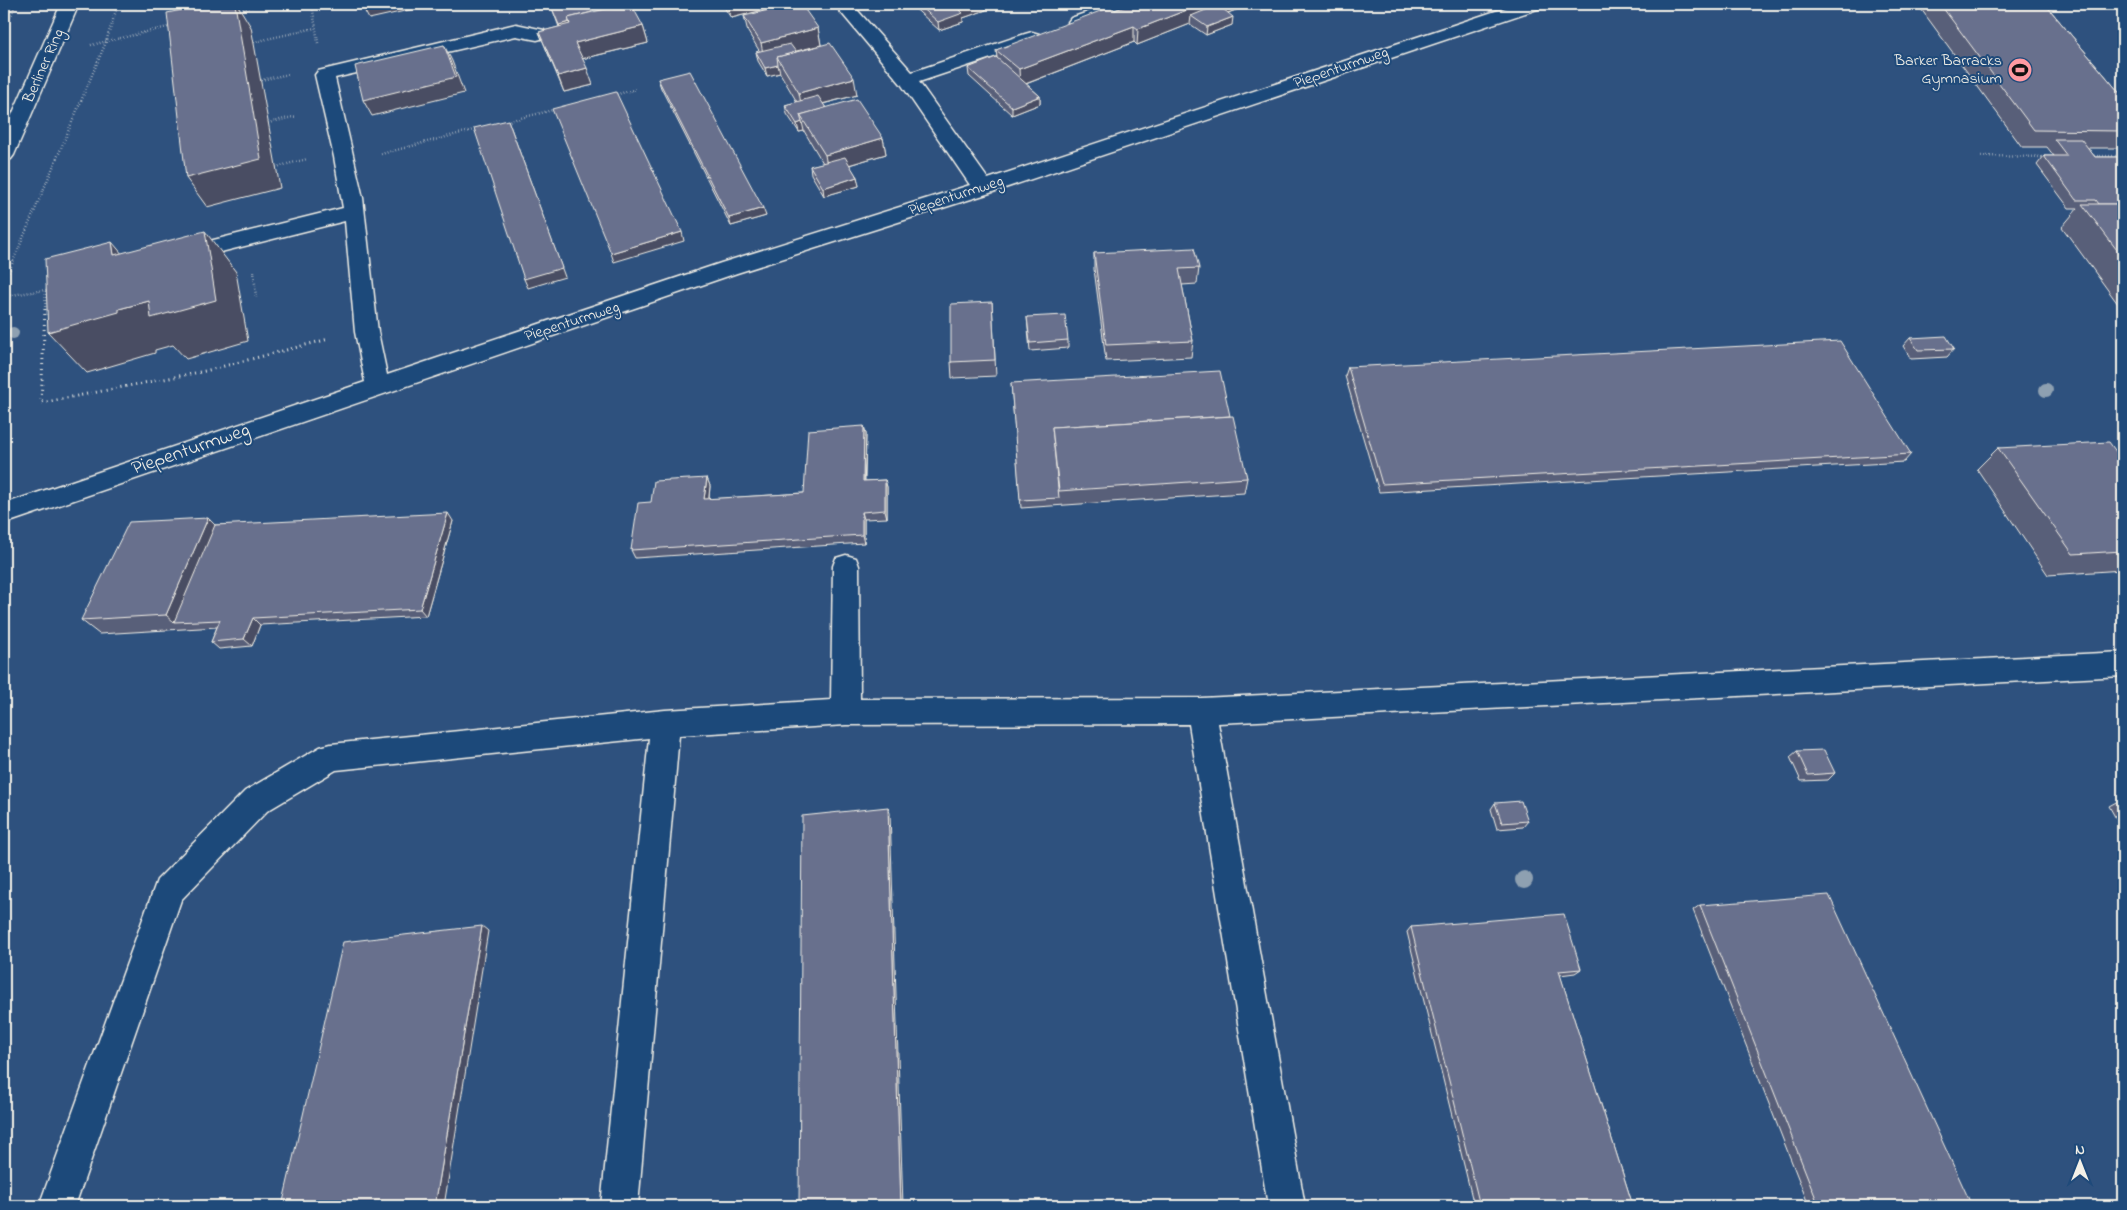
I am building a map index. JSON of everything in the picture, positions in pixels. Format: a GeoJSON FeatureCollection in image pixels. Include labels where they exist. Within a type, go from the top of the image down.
{"type":"FeatureCollection","features":[{"type":"Feature","properties":{"kind":"street","name":"Berliner Ring"},"geometry":{"type":"LineString","coordinates":[[4,155],[70,4]]}},
{"type":"Feature","properties":{"kind":"street"},"geometry":{"type":"LineString","coordinates":[[844,4],[908,80],[983,188]]}},
{"type":"Feature","properties":{"kind":"street"},"geometry":{"type":"LineString","coordinates":[[1065,26],[1127,4]]}},
{"type":"Feature","properties":{"kind":"street","name":"Piepenturmweg"},"geometry":{"type":"LineString","coordinates":[[4,514],[378,386],[605,312],[729,268],[983,188],[1484,12],[1534,4]]}},
{"type":"Feature","properties":{"kind":"street"},"geometry":{"type":"LineString","coordinates":[[378,386],[370,359],[354,212],[346,162],[325,75],[516,30],[537,34]]}},
{"type":"Feature","properties":{"kind":"street"},"geometry":{"type":"LineString","coordinates":[[908,80],[1047,33]]}},
{"type":"Feature","properties":{"kind":"street"},"geometry":{"type":"LineString","coordinates":[[201,250],[354,212]]}},
{"type":"Feature","properties":{"kind":"street"},"geometry":{"type":"LineString","coordinates":[[846,566],[846,712]]}},
{"type":"Feature","properties":{"kind":"street"},"geometry":{"type":"LineString","coordinates":[[57,1206],[168,891],[256,801],[331,757],[665,723],[846,712],[1201,710],[2123,664]]}},
{"type":"Feature","properties":{"kind":"street"},"geometry":{"type":"LineString","coordinates":[[1201,710],[1287,1206]]}},
{"type":"Feature","properties":{"kind":"street"},"geometry":{"type":"LineString","coordinates":[[620,1206],[665,723]]}},
{"type":"Feature","properties":{"kind":"path"},"geometry":{"type":"LineString","coordinates":[[4,37],[15,4]]}},
{"type":"Feature","properties":{"kind":"path"},"geometry":{"type":"LineString","coordinates":[[4,283],[106,42],[118,4]]}},
{"type":"Feature","properties":{"kind":"path"},"geometry":{"type":"LineString","coordinates":[[235,10],[263,4]]}},
{"type":"Feature","properties":{"kind":"path"},"geometry":{"type":"LineString","coordinates":[[312,4],[325,75]]}},
{"type":"Feature","properties":{"kind":"path"},"geometry":{"type":"LineString","coordinates":[[50,52],[106,42],[180,24]]}},
{"type":"Feature","properties":{"kind":"path"},"geometry":{"type":"LineString","coordinates":[[254,42],[315,28]]}},
{"type":"Feature","properties":{"kind":"path"},"geometry":{"type":"LineString","coordinates":[[610,96],[637,89]]}},
{"type":"Feature","properties":{"kind":"path"},"geometry":{"type":"LineString","coordinates":[[501,123],[565,107]]}},
{"type":"Feature","properties":{"kind":"path"},"geometry":{"type":"LineString","coordinates":[[346,162],[482,128]]}},
{"type":"Feature","properties":{"kind":"path"},"geometry":{"type":"LineString","coordinates":[[1981,156],[2051,157]]}},
{"type":"Feature","properties":{"kind":"path"},"geometry":{"type":"LineString","coordinates":[[2085,156],[2123,156]]}},
{"type":"Feature","properties":{"kind":"path"},"geometry":{"type":"LineString","coordinates":[[4,296],[56,288]]}},
{"type":"Feature","properties":{"kind":"path"},"geometry":{"type":"LineString","coordinates":[[46,290],[41,403],[205,372],[366,329]]}},
{"type":"Feature","properties":{"kind":"building"},"geometry":{"type":"Polygon","coordinates":[[[211,4],[235,4],[261,159],[186,178],[167,13],[211,4]]]}},
{"type":"Feature","properties":{"kind":"building"},"geometry":{"type":"Polygon","coordinates":[[[570,4],[588,4],[592,12],[568,18],[570,24],[569,22],[559,25],[552,8],[570,4]]]}},
{"type":"Feature","properties":{"kind":"building"},"geometry":{"type":"Polygon","coordinates":[[[631,4],[643,26],[575,43],[587,68],[558,76],[539,32],[570,24],[568,18],[631,4]]]}},
{"type":"Feature","properties":{"kind":"building"},"geometry":{"type":"Polygon","coordinates":[[[793,4],[801,4],[818,28],[761,43],[744,16],[793,4]]]}},
{"type":"Feature","properties":{"kind":"building"},"geometry":{"type":"Polygon","coordinates":[[[918,4],[978,4],[960,10],[963,13],[938,22],[918,4]]]}},
{"type":"Feature","properties":{"kind":"building"},"geometry":{"type":"Polygon","coordinates":[[[1132,4],[1202,4],[1138,29],[1134,26],[1019,69],[996,50],[1111,7],[1115,10],[1132,4]]]}},
{"type":"Feature","properties":{"kind":"building","name":"Barker Barracks Gymnasium"},"geometry":{"type":"Polygon","coordinates":[[[1940,4],[2045,4],[2123,97],[2123,131],[2034,130],[1940,4]]]}},
{"type":"Feature","properties":{"kind":"building"},"geometry":{"type":"Polygon","coordinates":[[[1218,5],[1233,17],[1207,27],[1191,16],[1218,5]]]}},
{"type":"Feature","properties":{"kind":"building"},"geometry":{"type":"Polygon","coordinates":[[[830,43],[854,78],[799,93],[777,57],[830,43]]]}},
{"type":"Feature","properties":{"kind":"building"},"geometry":{"type":"Polygon","coordinates":[[[790,44],[796,52],[777,57],[778,65],[765,68],[756,52],[790,44]]]}},
{"type":"Feature","properties":{"kind":"building"},"geometry":{"type":"Polygon","coordinates":[[[444,45],[456,77],[363,100],[355,66],[444,45]]]}},
{"type":"Feature","properties":{"kind":"building"},"geometry":{"type":"Polygon","coordinates":[[[996,57],[1040,96],[1012,107],[968,68],[996,57]]]}},
{"type":"Feature","properties":{"kind":"building"},"geometry":{"type":"Polygon","coordinates":[[[690,71],[763,208],[729,218],[658,79],[690,71]]]}},
{"type":"Feature","properties":{"kind":"building"},"geometry":{"type":"Polygon","coordinates":[[[616,92],[682,232],[611,253],[552,109],[616,92]]]}},
{"type":"Feature","properties":{"kind":"building"},"geometry":{"type":"Polygon","coordinates":[[[818,96],[826,108],[800,115],[802,122],[797,124],[785,105],[818,96]]]}},
{"type":"Feature","properties":{"kind":"building"},"geometry":{"type":"Polygon","coordinates":[[[857,99],[883,138],[825,155],[800,115],[857,99]]]}},
{"type":"Feature","properties":{"kind":"building"},"geometry":{"type":"Polygon","coordinates":[[[508,120],[562,268],[524,279],[474,128],[508,120]]]}},
{"type":"Feature","properties":{"kind":"building"},"geometry":{"type":"Polygon","coordinates":[[[2054,139],[2081,139],[2095,157],[2123,157],[2123,204],[2099,204],[2096,200],[2076,200],[2044,156],[2067,156],[2054,139]]]}},
{"type":"Feature","properties":{"kind":"building"},"geometry":{"type":"Polygon","coordinates":[[[845,157],[857,177],[823,188],[810,166],[845,157]]]}},
{"type":"Feature","properties":{"kind":"building"},"geometry":{"type":"Polygon","coordinates":[[[2082,204],[2123,204],[2123,258],[2082,204]]]}},
{"type":"Feature","properties":{"kind":"building"},"geometry":{"type":"Polygon","coordinates":[[[205,231],[216,300],[151,318],[149,301],[119,309],[119,312],[48,332],[45,259],[112,242],[114,255],[205,231]]]}},
{"type":"Feature","properties":{"kind":"building"},"geometry":{"type":"Polygon","coordinates":[[[1194,248],[1199,268],[1179,269],[1193,341],[1106,345],[1094,253],[1194,248]]]}},
{"type":"Feature","properties":{"kind":"building"},"geometry":{"type":"Polygon","coordinates":[[[992,302],[995,360],[951,362],[951,304],[992,302]]]}},
{"type":"Feature","properties":{"kind":"building"},"geometry":{"type":"Polygon","coordinates":[[[1065,315],[1068,340],[1030,343],[1027,317],[1065,315]]]}},
{"type":"Feature","properties":{"kind":"building"},"geometry":{"type":"Polygon","coordinates":[[[1946,336],[1954,349],[1918,350],[1910,338],[1946,336]]]}},
{"type":"Feature","properties":{"kind":"building"},"geometry":{"type":"Polygon","coordinates":[[[1840,341],[1911,454],[1382,484],[1348,367],[1840,341]]]}},
{"type":"Feature","properties":{"kind":"building"},"geometry":{"type":"Polygon","coordinates":[[[1220,371],[1230,416],[1052,427],[1059,498],[1020,500],[1011,383],[1220,371]]]}},
{"type":"Feature","properties":{"kind":"building"},"geometry":{"type":"Polygon","coordinates":[[[1233,416],[1247,478],[1059,491],[1052,427],[1233,416]]]}},
{"type":"Feature","properties":{"kind":"building"},"geometry":{"type":"Polygon","coordinates":[[[864,426],[863,481],[885,480],[885,510],[862,512],[862,535],[631,550],[638,503],[651,502],[654,481],[707,478],[704,499],[804,493],[808,430],[864,426]]]}},
{"type":"Feature","properties":{"kind":"building"},"geometry":{"type":"Polygon","coordinates":[[[2109,442],[2123,461],[2123,551],[2073,554],[1998,448],[2109,442]]]}},
{"type":"Feature","properties":{"kind":"building"},"geometry":{"type":"Polygon","coordinates":[[[448,513],[420,609],[253,618],[244,639],[211,642],[220,620],[174,622],[215,525],[448,513]]]}},
{"type":"Feature","properties":{"kind":"building"},"geometry":{"type":"Polygon","coordinates":[[[208,518],[166,615],[81,620],[129,522],[208,518]]]}},
{"type":"Feature","properties":{"kind":"building"},"geometry":{"type":"Polygon","coordinates":[[[1824,750],[1835,773],[1808,775],[1797,751],[1824,750]]]}},
{"type":"Feature","properties":{"kind":"building"},"geometry":{"type":"Polygon","coordinates":[[[1521,801],[1528,821],[1502,823],[1495,803],[1521,801]]]}},
{"type":"Feature","properties":{"kind":"building"},"geometry":{"type":"Polygon","coordinates":[[[888,807],[901,1206],[799,1206],[802,816],[888,807]]]}},
{"type":"Feature","properties":{"kind":"building"},"geometry":{"type":"Polygon","coordinates":[[[1829,895],[1972,1206],[1819,1206],[1700,905],[1829,895]]]}},
{"type":"Feature","properties":{"kind":"building"},"geometry":{"type":"Polygon","coordinates":[[[1564,914],[1581,969],[1559,971],[1633,1206],[1480,1206],[1411,927],[1564,914]]]}},
{"type":"Feature","properties":{"kind":"building"},"geometry":{"type":"Polygon","coordinates":[[[482,926],[435,1206],[282,1206],[343,942],[482,926]]]}},
{"type":"Feature","properties":{"kind":"place","name":"Barker Barracks Gymnasium"},"geometry":{"type":"Point","coordinates":[2020,70]}}]}
